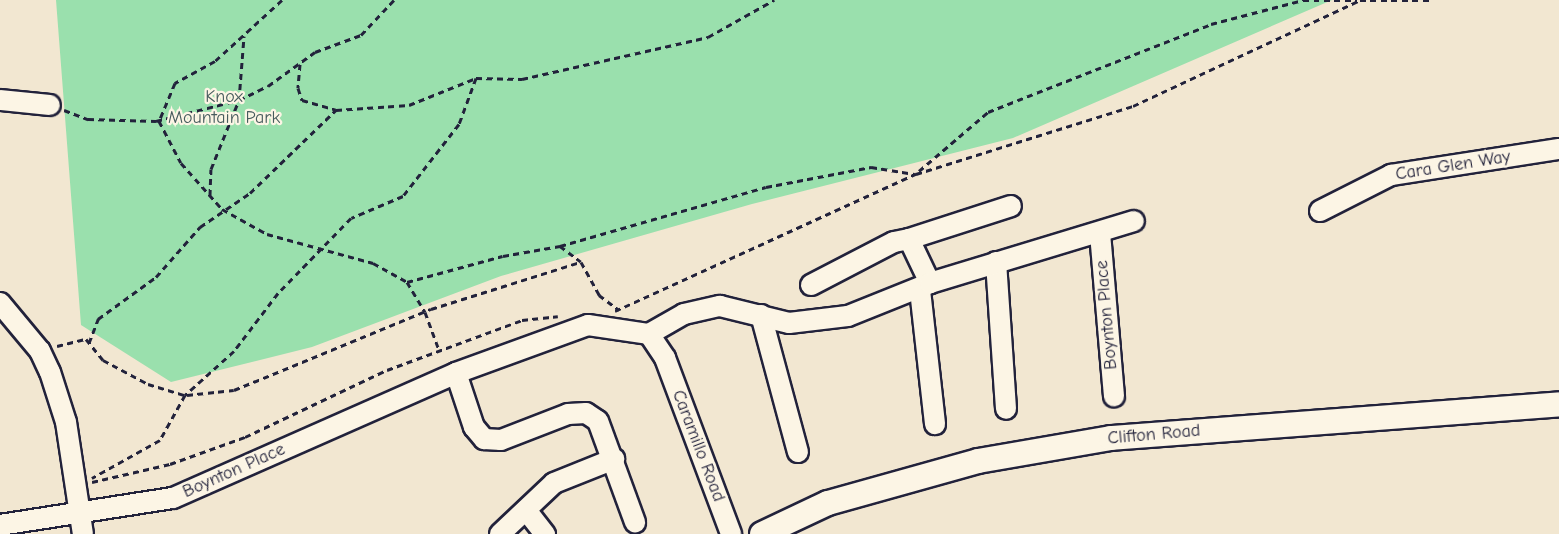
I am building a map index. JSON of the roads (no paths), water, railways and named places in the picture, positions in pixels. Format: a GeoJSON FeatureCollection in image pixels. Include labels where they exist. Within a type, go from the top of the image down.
{"type":"FeatureCollection","features":[{"type":"Feature","properties":{"kind":"main road","name":"Clifton Road"},"geometry":{"type":"LineString","coordinates":[[762,534],[828,504],[978,461],[1111,438],[1559,404]]}},
{"type":"Feature","properties":{"kind":"street"},"geometry":{"type":"LineString","coordinates":[[0,100],[50,105]]}},
{"type":"Feature","properties":{"kind":"street","name":"Cara Glen Way"},"geometry":{"type":"LineString","coordinates":[[1320,211],[1391,175],[1559,149]]}},
{"type":"Feature","properties":{"kind":"street"},"geometry":{"type":"LineString","coordinates":[[810,285],[894,242],[1011,206]]}},
{"type":"Feature","properties":{"kind":"street","name":"Boynton Place"},"geometry":{"type":"LineString","coordinates":[[0,525],[82,524],[172,498],[456,373],[588,325],[649,334],[684,314],[720,306],[789,323],[817,323],[848,316],[996,262],[1100,233],[1134,221]]}},
{"type":"Feature","properties":{"kind":"street","name":"Boynton Place"},"geometry":{"type":"LineString","coordinates":[[1100,233],[1114,396]]}},
{"type":"Feature","properties":{"kind":"street"},"geometry":{"type":"LineString","coordinates":[[909,239],[925,286],[935,424]]}},
{"type":"Feature","properties":{"kind":"street"},"geometry":{"type":"LineString","coordinates":[[996,262],[1006,409]]}},
{"type":"Feature","properties":{"kind":"street"},"geometry":{"type":"LineString","coordinates":[[0,303],[39,351],[66,422],[78,485],[82,524]]}},
{"type":"Feature","properties":{"kind":"street"},"geometry":{"type":"LineString","coordinates":[[761,315],[798,452]]}},
{"type":"Feature","properties":{"kind":"street","name":"Caramillo Road"},"geometry":{"type":"LineString","coordinates":[[649,334],[665,358],[731,534]]}},
{"type":"Feature","properties":{"kind":"street"},"geometry":{"type":"LineString","coordinates":[[456,373],[474,427],[484,439],[501,440],[568,414],[586,413],[598,421],[614,459],[635,522]]}},
{"type":"Feature","properties":{"kind":"street"},"geometry":{"type":"LineString","coordinates":[[500,534],[554,483],[614,459]]}},
{"type":"Feature","properties":{"kind":"street"},"geometry":{"type":"LineString","coordinates":[[526,510],[546,534]]}},
{"type":"Feature","properties":{"kind":"park label","name":"Knox Mountain Park"},"geometry":{"type":"Point","coordinates":[224,108]}}]}
